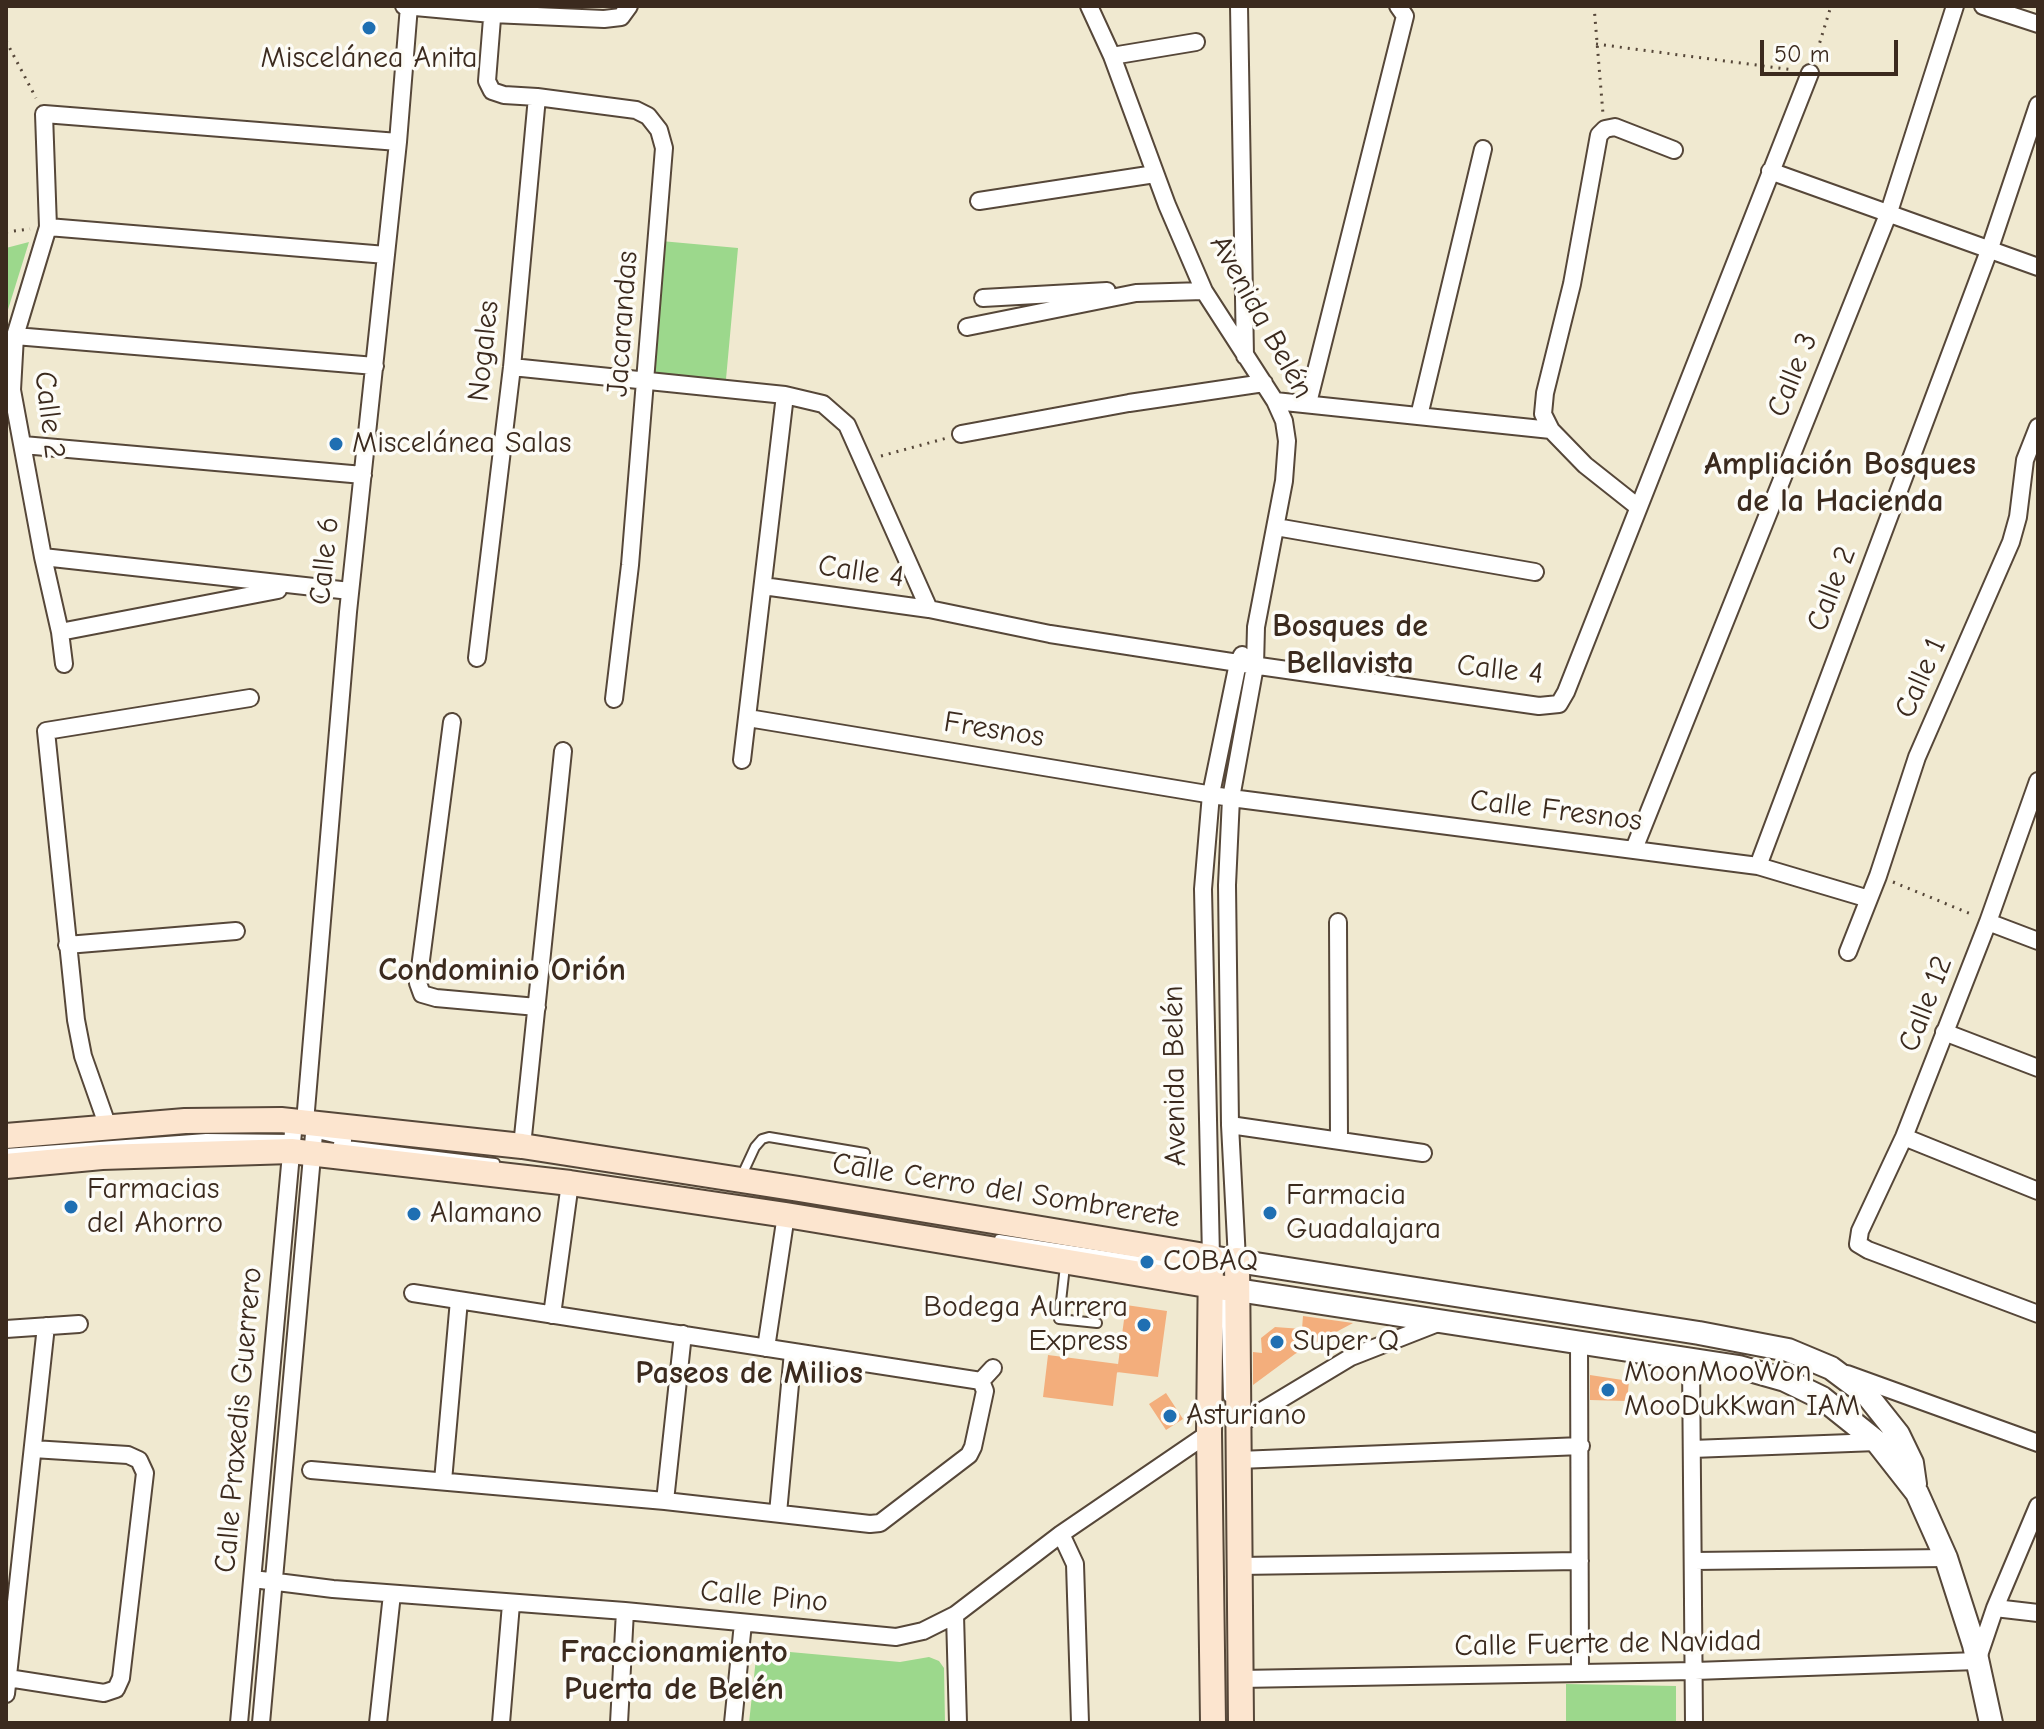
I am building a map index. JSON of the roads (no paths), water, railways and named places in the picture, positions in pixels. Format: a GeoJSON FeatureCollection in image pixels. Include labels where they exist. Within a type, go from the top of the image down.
{"type":"FeatureCollection","features":[{"type":"Feature","properties":{"kind":"main road","name":"Calle Cerro del Sombrerete"},"geometry":{"type":"LineString","coordinates":[[6,1136],[185,1121],[303,1135],[570,1183],[1066,1261],[1220,1275]]}},
{"type":"Feature","properties":{"kind":"main road","name":"Calle Cerro del Sombrerete"},"geometry":{"type":"LineString","coordinates":[[6,1166],[303,1135],[522,1146],[741,1180],[1220,1275]]}},
{"type":"Feature","properties":{"kind":"main road","name":"Avenida Belén"},"geometry":{"type":"LineString","coordinates":[[1213,1723],[1222,1423],[1220,1275]]}},
{"type":"Feature","properties":{"kind":"main road","name":"Avenida Belén"},"geometry":{"type":"LineString","coordinates":[[1222,1423],[1239,1460],[1241,1723]]}},
{"type":"Feature","properties":{"kind":"street"},"geometry":{"type":"LineString","coordinates":[[406,6],[604,19],[625,12]]}},
{"type":"Feature","properties":{"kind":"street","name":"Calle 6"},"geometry":{"type":"LineString","coordinates":[[303,1135],[350,591],[398,142],[406,6]]}},
{"type":"Feature","properties":{"kind":"street","name":"Avenida Belén"},"geometry":{"type":"LineString","coordinates":[[1089,6],[1112,56],[1155,174],[1204,291],[1275,401],[1284,421],[1287,441],[1284,481],[1256,627],[1211,794],[1203,889],[1220,1275]]}},
{"type":"Feature","properties":{"kind":"street"},"geometry":{"type":"LineString","coordinates":[[1239,6],[1245,357]]}},
{"type":"Feature","properties":{"kind":"street"},"geometry":{"type":"LineString","coordinates":[[1308,403],[1405,16],[1398,6]]}},
{"type":"Feature","properties":{"kind":"street","name":"Calle 3"},"geometry":{"type":"LineString","coordinates":[[1634,849],[1889,212],[1955,6]]}},
{"type":"Feature","properties":{"kind":"street"},"geometry":{"type":"LineString","coordinates":[[1983,6],[2038,24]]}},
{"type":"Feature","properties":{"kind":"street","name":"Jacarandas"},"geometry":{"type":"LineString","coordinates":[[492,10],[487,81],[492,91],[636,110],[648,116],[659,130],[664,148],[647,380],[614,699]]}},
{"type":"Feature","properties":{"kind":"street"},"geometry":{"type":"LineString","coordinates":[[1112,56],[1196,42]]}},
{"type":"Feature","properties":{"kind":"street","name":"Calle 4"},"geometry":{"type":"LineString","coordinates":[[763,586],[929,609],[1050,634],[1246,665],[1539,706],[1559,704],[1810,73]]}},
{"type":"Feature","properties":{"kind":"street","name":"Nogales"},"geometry":{"type":"LineString","coordinates":[[477,658],[512,367],[537,97]]}},
{"type":"Feature","properties":{"kind":"street","name":"Calle 2"},"geometry":{"type":"LineString","coordinates":[[1758,866],[1990,248],[2038,105]]}},
{"type":"Feature","properties":{"kind":"street","name":"Calle 2"},"geometry":{"type":"LineString","coordinates":[[64,664],[12,390],[15,336],[48,227],[44,114],[398,142]]}},
{"type":"Feature","properties":{"kind":"street"},"geometry":{"type":"LineString","coordinates":[[1638,507],[1585,465],[1551,430],[1543,414],[1545,393],[1572,284],[1599,135],[1605,129],[1615,127],[1674,150]]}},
{"type":"Feature","properties":{"kind":"street"},"geometry":{"type":"LineString","coordinates":[[1419,416],[1483,149]]}},
{"type":"Feature","properties":{"kind":"street"},"geometry":{"type":"LineString","coordinates":[[1770,171],[2038,267]]}},
{"type":"Feature","properties":{"kind":"street"},"geometry":{"type":"LineString","coordinates":[[979,201],[1155,174]]}},
{"type":"Feature","properties":{"kind":"street"},"geometry":{"type":"LineString","coordinates":[[48,227],[386,255]]}},
{"type":"Feature","properties":{"kind":"street"},"geometry":{"type":"LineString","coordinates":[[983,298],[1073,292],[1204,291]]}},
{"type":"Feature","properties":{"kind":"street"},"geometry":{"type":"LineString","coordinates":[[967,327],[1136,293]]}},
{"type":"Feature","properties":{"kind":"street"},"geometry":{"type":"LineString","coordinates":[[15,336],[375,366]]}},
{"type":"Feature","properties":{"kind":"street"},"geometry":{"type":"LineString","coordinates":[[512,367],[785,395],[823,404],[847,425],[929,609]]}},
{"type":"Feature","properties":{"kind":"street"},"geometry":{"type":"LineString","coordinates":[[961,434],[1129,403],[1264,383]]}},
{"type":"Feature","properties":{"kind":"street"},"geometry":{"type":"LineString","coordinates":[[742,760],[785,395]]}},
{"type":"Feature","properties":{"kind":"street"},"geometry":{"type":"LineString","coordinates":[[1275,401],[1551,430]]}},
{"type":"Feature","properties":{"kind":"street","name":"Calle 1"},"geometry":{"type":"LineString","coordinates":[[1848,952],[1878,876],[1917,757],[2011,542],[2018,517],[2025,460],[2038,427]]}},
{"type":"Feature","properties":{"kind":"street"},"geometry":{"type":"LineString","coordinates":[[23,445],[363,475]]}},
{"type":"Feature","properties":{"kind":"street"},"geometry":{"type":"LineString","coordinates":[[1276,527],[1535,572]]}},
{"type":"Feature","properties":{"kind":"street"},"geometry":{"type":"LineString","coordinates":[[43,557],[350,591]]}},
{"type":"Feature","properties":{"kind":"street"},"geometry":{"type":"LineString","coordinates":[[60,632],[295,587]]}},
{"type":"Feature","properties":{"kind":"street","name":"Avenida Belén"},"geometry":{"type":"LineString","coordinates":[[1220,1275],[1230,1125],[1227,885],[1231,798],[1246,665]]}},
{"type":"Feature","properties":{"kind":"street"},"geometry":{"type":"LineString","coordinates":[[108,1127],[83,1056],[76,1020],[46,731],[250,698]]}},
{"type":"Feature","properties":{"kind":"street","name":"Fresnos"},"geometry":{"type":"LineString","coordinates":[[748,718],[1231,798]]}},
{"type":"Feature","properties":{"kind":"street"},"geometry":{"type":"LineString","coordinates":[[452,722],[418,983],[422,994],[436,998],[537,1007]]}},
{"type":"Feature","properties":{"kind":"street"},"geometry":{"type":"LineString","coordinates":[[522,1146],[563,751]]}},
{"type":"Feature","properties":{"kind":"street","name":"Calle 12"},"geometry":{"type":"LineString","coordinates":[[2038,781],[2032,817],[1904,1137],[1860,1231],[1858,1244],[2038,1314]]}},
{"type":"Feature","properties":{"kind":"street","name":"Calle Fresnos"},"geometry":{"type":"LineString","coordinates":[[1231,798],[1758,866],[1869,899]]}},
{"type":"Feature","properties":{"kind":"street"},"geometry":{"type":"LineString","coordinates":[[1338,922],[1339,1140]]}},
{"type":"Feature","properties":{"kind":"street"},"geometry":{"type":"LineString","coordinates":[[1988,922],[2038,941]]}},
{"type":"Feature","properties":{"kind":"street"},"geometry":{"type":"LineString","coordinates":[[67,945],[236,931]]}},
{"type":"Feature","properties":{"kind":"street"},"geometry":{"type":"LineString","coordinates":[[1944,1032],[2038,1068]]}},
{"type":"Feature","properties":{"kind":"street"},"geometry":{"type":"LineString","coordinates":[[1230,1125],[1423,1153]]}},
{"type":"Feature","properties":{"kind":"street","name":"Calle Praxedis Guerrero"},"geometry":{"type":"LineString","coordinates":[[239,1723],[303,1135]]}},
{"type":"Feature","properties":{"kind":"street","name":"Calle Praxedis Guerrero"},"geometry":{"type":"LineString","coordinates":[[261,1723],[274,1581],[303,1135]]}},
{"type":"Feature","properties":{"kind":"street"},"geometry":{"type":"LineString","coordinates":[[1904,1137],[2038,1191]]}},
{"type":"Feature","properties":{"kind":"street"},"geometry":{"type":"LineString","coordinates":[[552,1315],[570,1183]]}},
{"type":"Feature","properties":{"kind":"street"},"geometry":{"type":"LineString","coordinates":[[766,1348],[786,1215]]}},
{"type":"Feature","properties":{"kind":"street","name":"Calle Cerro del Sombrerete"},"geometry":{"type":"LineString","coordinates":[[1220,1275],[1446,1320],[1739,1367],[1785,1380],[1822,1398],[1877,1442],[1917,1493],[1946,1558],[1977,1661],[1991,1723]]}},
{"type":"Feature","properties":{"kind":"street","name":"Calle Cerro del Sombrerete"},"geometry":{"type":"LineString","coordinates":[[1220,1275],[1699,1333],[1788,1350],[1831,1368],[1867,1395],[1898,1434],[1912,1463],[1917,1493]]}},
{"type":"Feature","properties":{"kind":"street"},"geometry":{"type":"LineString","coordinates":[[413,1293],[981,1381]]}},
{"type":"Feature","properties":{"kind":"street"},"geometry":{"type":"LineString","coordinates":[[443,1481],[459,1300]]}},
{"type":"Feature","properties":{"kind":"street","name":"Calle Pino"},"geometry":{"type":"LineString","coordinates":[[253,1579],[392,1594],[625,1611],[896,1637],[923,1631],[955,1615],[1061,1534],[1222,1423],[1351,1357],[1446,1320]]}},
{"type":"Feature","properties":{"kind":"street"},"geometry":{"type":"LineString","coordinates":[[6,1329],[79,1324]]}},
{"type":"Feature","properties":{"kind":"street"},"geometry":{"type":"LineString","coordinates":[[33,1449],[128,1455],[139,1460],[145,1473],[121,1678],[116,1689],[104,1693],[7,1686],[46,1326]]}},
{"type":"Feature","properties":{"kind":"street"},"geometry":{"type":"LineString","coordinates":[[665,1501],[683,1334]]}},
{"type":"Feature","properties":{"kind":"street"},"geometry":{"type":"LineString","coordinates":[[1579,1342],[1580,1673]]}},
{"type":"Feature","properties":{"kind":"street"},"geometry":{"type":"LineString","coordinates":[[778,1513],[793,1352]]}},
{"type":"Feature","properties":{"kind":"street"},"geometry":{"type":"LineString","coordinates":[[1691,1360],[1694,1723]]}},
{"type":"Feature","properties":{"kind":"street"},"geometry":{"type":"LineString","coordinates":[[981,1381],[993,1368]]}},
{"type":"Feature","properties":{"kind":"street"},"geometry":{"type":"LineString","coordinates":[[1831,1368],[2038,1443]]}},
{"type":"Feature","properties":{"kind":"street"},"geometry":{"type":"LineString","coordinates":[[311,1470],[880,1523],[969,1455],[985,1391],[981,1381]]}},
{"type":"Feature","properties":{"kind":"street"},"geometry":{"type":"LineString","coordinates":[[1692,1449],[1877,1442]]}},
{"type":"Feature","properties":{"kind":"street"},"geometry":{"type":"LineString","coordinates":[[1239,1460],[1581,1446]]}},
{"type":"Feature","properties":{"kind":"street"},"geometry":{"type":"LineString","coordinates":[[1977,1661],[1995,1608],[2038,1506]]}},
{"type":"Feature","properties":{"kind":"street"},"geometry":{"type":"LineString","coordinates":[[1061,1534],[1075,1564],[1080,1723]]}},
{"type":"Feature","properties":{"kind":"street"},"geometry":{"type":"LineString","coordinates":[[1694,1561],[1946,1558]]}},
{"type":"Feature","properties":{"kind":"street"},"geometry":{"type":"LineString","coordinates":[[1239,1566],[1580,1561]]}},
{"type":"Feature","properties":{"kind":"street"},"geometry":{"type":"LineString","coordinates":[[378,1723],[392,1594]]}},
{"type":"Feature","properties":{"kind":"street"},"geometry":{"type":"LineString","coordinates":[[501,1723],[511,1604]]}},
{"type":"Feature","properties":{"kind":"street"},"geometry":{"type":"LineString","coordinates":[[1995,1608],[2038,1613]]}},
{"type":"Feature","properties":{"kind":"street"},"geometry":{"type":"LineString","coordinates":[[619,1723],[625,1611]]}},
{"type":"Feature","properties":{"kind":"street"},"geometry":{"type":"LineString","coordinates":[[955,1615],[958,1723]]}},
{"type":"Feature","properties":{"kind":"street"},"geometry":{"type":"LineString","coordinates":[[733,1723],[743,1623]]}},
{"type":"Feature","properties":{"kind":"street","name":"Calle Fuerte de Navidad"},"geometry":{"type":"LineString","coordinates":[[1240,1679],[1695,1671],[1977,1661]]}},
{"type":"Feature","properties":{"kind":"lane"},"geometry":{"type":"LineString","coordinates":[[6,1146],[196,1130],[257,1129],[356,1142],[388,1144],[401,1141],[521,1154],[1220,1275]]}},
{"type":"Feature","properties":{"kind":"lane"},"geometry":{"type":"LineString","coordinates":[[6,1153],[206,1138],[303,1135],[498,1163]]}},
{"type":"Feature","properties":{"kind":"lane"},"geometry":{"type":"LineString","coordinates":[[741,1180],[755,1147],[762,1139],[769,1137],[865,1153]]}},
{"type":"Feature","properties":{"kind":"lane"},"geometry":{"type":"LineString","coordinates":[[541,1169],[795,1211],[951,1232]]}},
{"type":"Feature","properties":{"kind":"lane"},"geometry":{"type":"LineString","coordinates":[[982,1236],[1220,1275]]}},
{"type":"Feature","properties":{"kind":"lane"},"geometry":{"type":"LineString","coordinates":[[1066,1261],[1059,1319],[1097,1323]]}},
{"type":"Feature","properties":{"kind":"lane"},"geometry":{"type":"LineString","coordinates":[[1220,1275],[1229,1405],[1232,1723]]}},
{"type":"Feature","properties":{"kind":"lane"},"geometry":{"type":"LineString","coordinates":[[1222,1614],[1223,1723]]}},
{"type":"Feature","properties":{"kind":"place","name":"Miscelánea Anita"},"geometry":{"type":"Point","coordinates":[369,28]}},
{"type":"Feature","properties":{"kind":"place","name":"Miscelánea Salas"},"geometry":{"type":"Point","coordinates":[336,444]}},
{"type":"Feature","properties":{"kind":"place","name":"Farmacias del Ahorro"},"geometry":{"type":"Point","coordinates":[71,1207]}},
{"type":"Feature","properties":{"kind":"place","name":"Farmacia Guadalajara"},"geometry":{"type":"Point","coordinates":[1270,1213]}},
{"type":"Feature","properties":{"kind":"place","name":"Alamano"},"geometry":{"type":"Point","coordinates":[414,1214]}},
{"type":"Feature","properties":{"kind":"place","name":"COBAQ"},"geometry":{"type":"Point","coordinates":[1147,1262]}},
{"type":"Feature","properties":{"kind":"place","name":"Bodega Aurrera Express"},"geometry":{"type":"Point","coordinates":[1144,1325]}},
{"type":"Feature","properties":{"kind":"place","name":"Super Q"},"geometry":{"type":"Point","coordinates":[1277,1342]}},
{"type":"Feature","properties":{"kind":"place","name":"MoonMooWon MooDukKwan IAM"},"geometry":{"type":"Point","coordinates":[1608,1390]}},
{"type":"Feature","properties":{"kind":"place","name":"Asturiano"},"geometry":{"type":"Point","coordinates":[1170,1416]}},
{"type":"Feature","properties":{"kind":"district","name":"Ampliación Bosques de la Hacienda"},"geometry":{"type":"Point","coordinates":[1840,484]}},
{"type":"Feature","properties":{"kind":"district","name":"Bosques de Bellavista"},"geometry":{"type":"Point","coordinates":[1350,646]}},
{"type":"Feature","properties":{"kind":"district","name":"Condominio Orión"},"geometry":{"type":"Point","coordinates":[502,971]}},
{"type":"Feature","properties":{"kind":"district","name":"Paseos de Milios"},"geometry":{"type":"Point","coordinates":[749,1374]}},
{"type":"Feature","properties":{"kind":"district","name":"Fraccionamiento Puerta de Belén"},"geometry":{"type":"Point","coordinates":[674,1672]}}]}
